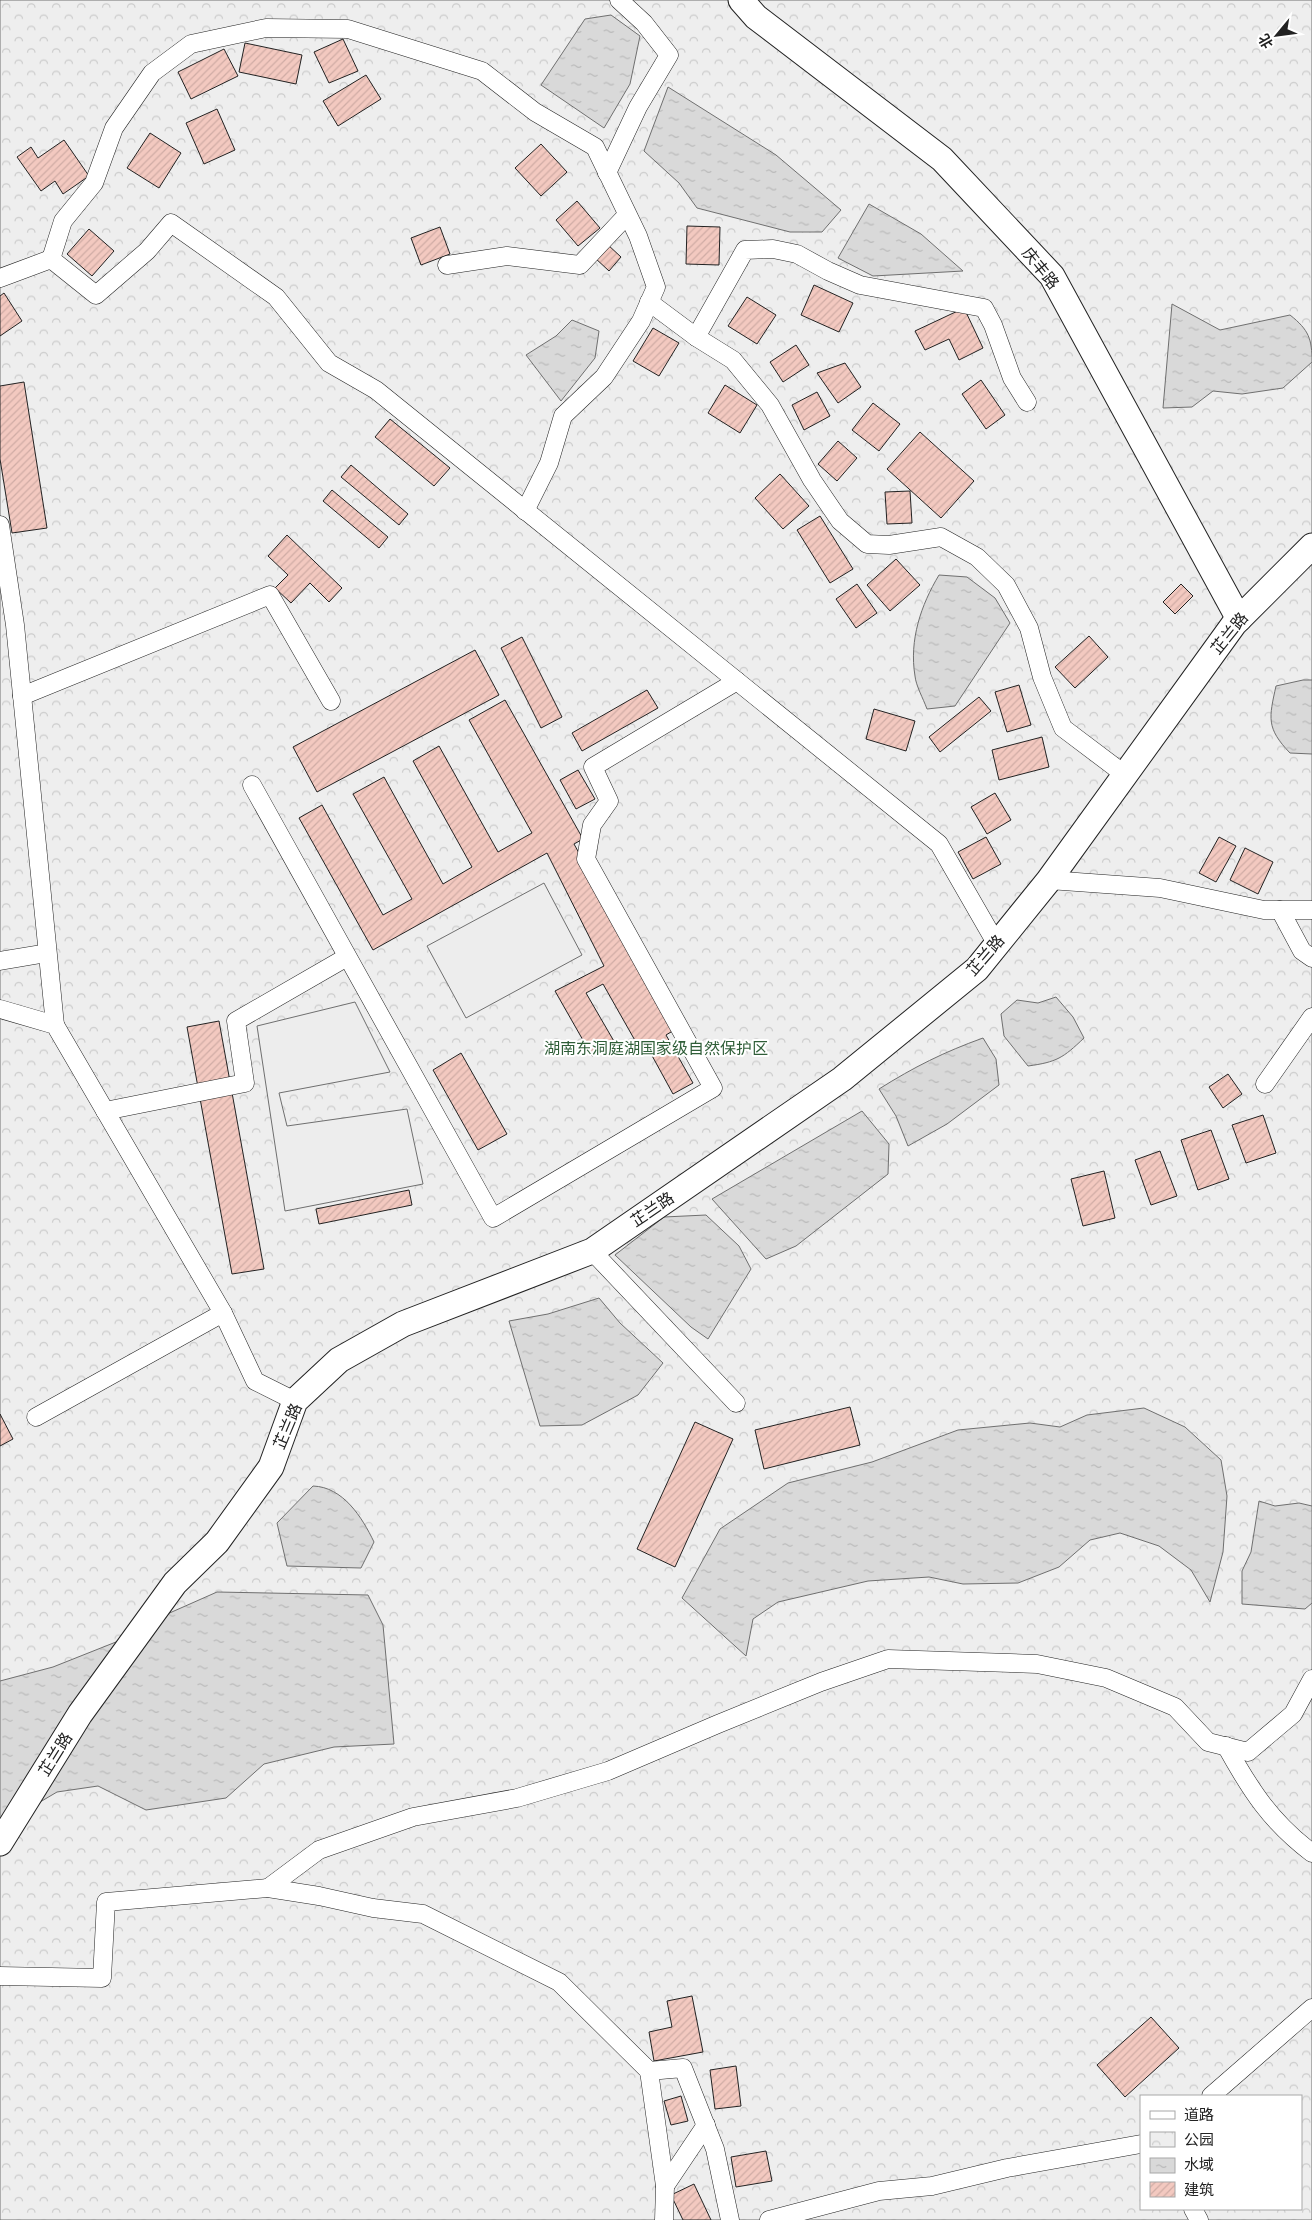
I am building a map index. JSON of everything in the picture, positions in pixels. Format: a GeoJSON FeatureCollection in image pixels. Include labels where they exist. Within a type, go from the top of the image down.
{"type":"FeatureCollection","features":[{"type":"Feature","properties":{"kind":"street"},"geometry":{"type":"LineString","coordinates":[[607,173],[638,107],[669,55],[644,23],[619,0]]}},
{"type":"Feature","properties":{"kind":"street","name":"庆丰路"},"geometry":{"type":"LineString","coordinates":[[741,0],[756,17],[942,160],[1052,276],[1238,619]]}},
{"type":"Feature","properties":{"kind":"street"},"geometry":{"type":"LineString","coordinates":[[51,259],[63,222],[94,183],[114,128],[152,73],[191,44],[266,28],[348,29],[482,71],[535,112],[594,147],[628,215],[656,287],[641,321],[604,377],[563,416],[549,463],[525,511]]}},
{"type":"Feature","properties":{"kind":"street"},"geometry":{"type":"LineString","coordinates":[[447,265],[507,256],[580,265],[628,215]]}},
{"type":"Feature","properties":{"kind":"street"},"geometry":{"type":"LineString","coordinates":[[51,259],[96,295],[148,251],[171,223],[276,297],[329,363],[376,390],[939,844],[996,943]]}},
{"type":"Feature","properties":{"kind":"street"},"geometry":{"type":"LineString","coordinates":[[696,336],[745,250],[773,249],[797,254],[828,272],[860,285],[984,308],[993,325],[1012,378],[1027,402]]}},
{"type":"Feature","properties":{"kind":"street"},"geometry":{"type":"LineString","coordinates":[[0,278],[51,259]]}},
{"type":"Feature","properties":{"kind":"street"},"geometry":{"type":"LineString","coordinates":[[649,302],[733,360],[770,405],[812,480],[840,521],[866,544],[889,545],[940,537],[977,557],[1006,585],[1030,628],[1042,677],[1063,728],[1124,774]]}},
{"type":"Feature","properties":{"kind":"street"},"geometry":{"type":"LineString","coordinates":[[0,525],[22,696],[54,1025],[223,1313],[255,1381],[295,1401]]}},
{"type":"Feature","properties":{"kind":"street","name":"芷兰路"},"geometry":{"type":"LineString","coordinates":[[0,1844],[91,1698],[175,1582],[217,1542],[271,1467],[295,1401],[339,1360],[402,1324],[592,1251],[842,1079],[977,969],[996,943],[1049,880],[1238,619],[1312,546]]}},
{"type":"Feature","properties":{"kind":"street"},"geometry":{"type":"LineString","coordinates":[[22,696],[270,595],[331,701]]}},
{"type":"Feature","properties":{"kind":"street"},"geometry":{"type":"LineString","coordinates":[[252,785],[492,1218],[713,1088],[586,859],[592,825],[609,801],[593,767],[737,681]]}},
{"type":"Feature","properties":{"kind":"street"},"geometry":{"type":"LineString","coordinates":[[1049,880],[1106,882],[1160,888],[1264,910],[1312,910]]}},
{"type":"Feature","properties":{"kind":"street"},"geometry":{"type":"LineString","coordinates":[[1280,910],[1302,951],[1312,958]]}},
{"type":"Feature","properties":{"kind":"street"},"geometry":{"type":"LineString","coordinates":[[0,961],[47,953]]}},
{"type":"Feature","properties":{"kind":"street"},"geometry":{"type":"LineString","coordinates":[[105,1111],[245,1084],[236,1021],[347,957]]}},
{"type":"Feature","properties":{"kind":"street"},"geometry":{"type":"LineString","coordinates":[[0,1009],[54,1025]]}},
{"type":"Feature","properties":{"kind":"street"},"geometry":{"type":"LineString","coordinates":[[1265,1084],[1312,1017]]}},
{"type":"Feature","properties":{"kind":"street"},"geometry":{"type":"LineString","coordinates":[[592,1251],[736,1403]]}},
{"type":"Feature","properties":{"kind":"street"},"geometry":{"type":"LineString","coordinates":[[36,1417],[223,1313]]}},
{"type":"Feature","properties":{"kind":"street"},"geometry":{"type":"LineString","coordinates":[[268,1888],[319,1850],[413,1817],[517,1798],[608,1771],[822,1682],[888,1659],[1037,1664],[1106,1678],[1175,1707],[1208,1742],[1248,1752],[1293,1714],[1312,1678]]}},
{"type":"Feature","properties":{"kind":"street"},"geometry":{"type":"LineString","coordinates":[[1226,1746],[1255,1796],[1286,1833],[1312,1853]]}},
{"type":"Feature","properties":{"kind":"street"},"geometry":{"type":"LineString","coordinates":[[0,1976],[102,1978],[106,1902],[268,1888],[319,1896],[373,1908],[423,1914],[559,1982],[649,2071],[665,2186],[664,2220]]}},
{"type":"Feature","properties":{"kind":"street"},"geometry":{"type":"LineString","coordinates":[[1212,2095],[1312,2008]]}},
{"type":"Feature","properties":{"kind":"street"},"geometry":{"type":"LineString","coordinates":[[649,2071],[683,2068],[714,2148],[730,2220]]}},
{"type":"Feature","properties":{"kind":"street"},"geometry":{"type":"LineString","coordinates":[[665,2186],[706,2125]]}},
{"type":"Feature","properties":{"kind":"street"},"geometry":{"type":"LineString","coordinates":[[769,2220],[879,2191],[932,2186],[1007,2168],[1140,2144]]}},
{"type":"Feature","properties":{"kind":"green space","name":"湖南东洞庭湖国家级自然保护区"},"geometry":{"type":"Polygon","coordinates":[[[0,0],[1312,0],[1312,2220],[0,2220],[0,0]]]}},
{"type":"Feature","properties":{"kind":"shaded area"},"geometry":{"type":"Polygon","coordinates":[[[544,883],[582,955],[466,1018],[427,946],[544,883]]]}},
{"type":"Feature","properties":{"kind":"shaded area"},"geometry":{"type":"Polygon","coordinates":[[[355,1002],[390,1072],[279,1093],[287,1126],[407,1109],[423,1184],[285,1211],[257,1026],[355,1002]]]}},
{"type":"Feature","properties":{"kind":"water"},"geometry":{"type":"Polygon","coordinates":[[[611,15],[640,36],[630,84],[604,128],[541,85],[585,19],[611,15]]]}},
{"type":"Feature","properties":{"kind":"water"},"geometry":{"type":"Polygon","coordinates":[[[668,87],[776,155],[841,210],[822,232],[790,232],[697,208],[679,183],[644,151],[668,87]]]}},
{"type":"Feature","properties":{"kind":"water"},"geometry":{"type":"Polygon","coordinates":[[[869,204],[921,234],[963,271],[873,276],[838,258],[869,204]]]}},
{"type":"Feature","properties":{"kind":"water"},"geometry":{"type":"Polygon","coordinates":[[[1172,304],[1220,330],[1290,315],[1301,325],[1308,336],[1312,362],[1283,388],[1242,394],[1213,391],[1192,407],[1163,408],[1172,304]]]}},
{"type":"Feature","properties":{"kind":"water"},"geometry":{"type":"Polygon","coordinates":[[[572,320],[599,331],[595,358],[561,401],[526,355],[556,336],[572,320]]]}},
{"type":"Feature","properties":{"kind":"water"},"geometry":{"type":"Polygon","coordinates":[[[939,575],[967,577],[995,598],[1010,623],[955,706],[927,709],[916,680],[914,663],[915,636],[927,598],[939,575]]]}},
{"type":"Feature","properties":{"kind":"water"},"geometry":{"type":"Polygon","coordinates":[[[1312,680],[1312,754],[1290,753],[1277,736],[1271,722],[1276,686],[1312,680]]]}},
{"type":"Feature","properties":{"kind":"water"},"geometry":{"type":"Polygon","coordinates":[[[1056,997],[1073,1017],[1084,1038],[1053,1061],[1028,1066],[1004,1036],[1001,1014],[1017,1000],[1038,1003],[1056,997]]]}},
{"type":"Feature","properties":{"kind":"water"},"geometry":{"type":"Polygon","coordinates":[[[983,1038],[996,1059],[999,1085],[947,1124],[908,1146],[896,1116],[879,1089],[930,1060],[983,1038]]]}},
{"type":"Feature","properties":{"kind":"water"},"geometry":{"type":"Polygon","coordinates":[[[862,1111],[889,1144],[888,1174],[796,1246],[766,1259],[712,1199],[862,1111]]]}},
{"type":"Feature","properties":{"kind":"water"},"geometry":{"type":"Polygon","coordinates":[[[706,1215],[739,1246],[751,1269],[708,1339],[691,1327],[615,1255],[664,1217],[706,1215]]]}},
{"type":"Feature","properties":{"kind":"water"},"geometry":{"type":"Polygon","coordinates":[[[599,1298],[620,1323],[663,1363],[638,1395],[582,1425],[540,1426],[509,1321],[548,1314],[599,1298]]]}},
{"type":"Feature","properties":{"kind":"water"},"geometry":{"type":"Polygon","coordinates":[[[1144,1408],[1185,1427],[1221,1460],[1227,1496],[1223,1552],[1210,1602],[1191,1570],[1159,1546],[1120,1533],[1090,1540],[1059,1567],[1018,1583],[963,1584],[929,1577],[868,1581],[778,1602],[753,1619],[746,1656],[682,1598],[720,1529],[788,1483],[872,1462],[958,1430],[1030,1423],[1060,1427],[1087,1415],[1144,1408]]]}},
{"type":"Feature","properties":{"kind":"water"},"geometry":{"type":"Polygon","coordinates":[[[313,1486],[334,1492],[350,1505],[364,1523],[374,1542],[361,1568],[287,1566],[277,1523],[313,1486]]]}},
{"type":"Feature","properties":{"kind":"water"},"geometry":{"type":"Polygon","coordinates":[[[1259,1501],[1275,1506],[1299,1503],[1312,1506],[1312,1603],[1305,1609],[1242,1604],[1242,1571],[1251,1552],[1259,1501]]]}},
{"type":"Feature","properties":{"kind":"water"},"geometry":{"type":"Polygon","coordinates":[[[217,1592],[368,1595],[383,1625],[394,1744],[334,1747],[264,1764],[226,1798],[146,1810],[98,1786],[57,1792],[18,1815],[0,1820],[0,1681],[53,1667],[126,1638],[165,1615],[217,1592]]]}},
{"type":"Feature","properties":{"kind":"building"},"geometry":{"type":"Polygon","coordinates":[[[343,39],[358,71],[329,83],[314,52],[343,39]]]}},
{"type":"Feature","properties":{"kind":"building"},"geometry":{"type":"Polygon","coordinates":[[[245,43],[302,55],[296,84],[239,72],[245,43]]]}},
{"type":"Feature","properties":{"kind":"building"},"geometry":{"type":"Polygon","coordinates":[[[224,49],[238,76],[191,99],[178,72],[224,49]]]}},
{"type":"Feature","properties":{"kind":"building"},"geometry":{"type":"Polygon","coordinates":[[[366,75],[381,99],[338,126],[323,101],[366,75]]]}},
{"type":"Feature","properties":{"kind":"building"},"geometry":{"type":"Polygon","coordinates":[[[217,109],[235,150],[204,164],[186,123],[217,109]]]}},
{"type":"Feature","properties":{"kind":"building"},"geometry":{"type":"Polygon","coordinates":[[[150,133],[181,153],[159,188],[127,168],[150,133]]]}},
{"type":"Feature","properties":{"kind":"building"},"geometry":{"type":"Polygon","coordinates":[[[64,140],[89,176],[63,194],[55,181],[41,191],[17,157],[31,147],[38,158],[64,140]]]}},
{"type":"Feature","properties":{"kind":"building"},"geometry":{"type":"Polygon","coordinates":[[[541,144],[567,172],[541,196],[515,168],[541,144]]]}},
{"type":"Feature","properties":{"kind":"building"},"geometry":{"type":"Polygon","coordinates":[[[577,201],[600,228],[578,246],[556,220],[577,201]]]}},
{"type":"Feature","properties":{"kind":"building"},"geometry":{"type":"Polygon","coordinates":[[[687,226],[720,227],[719,265],[686,264],[687,226]]]}},
{"type":"Feature","properties":{"kind":"building"},"geometry":{"type":"Polygon","coordinates":[[[440,227],[450,254],[421,265],[411,238],[440,227]]]}},
{"type":"Feature","properties":{"kind":"building"},"geometry":{"type":"Polygon","coordinates":[[[89,229],[114,251],[92,276],[67,254],[89,229]]]}},
{"type":"Feature","properties":{"kind":"building"},"geometry":{"type":"Polygon","coordinates":[[[607,244],[621,257],[609,271],[594,257],[607,244]]]}},
{"type":"Feature","properties":{"kind":"building"},"geometry":{"type":"Polygon","coordinates":[[[814,285],[853,303],[839,332],[801,315],[814,285]]]}},
{"type":"Feature","properties":{"kind":"building"},"geometry":{"type":"Polygon","coordinates":[[[4,293],[22,321],[0,336],[0,296],[4,293]]]}},
{"type":"Feature","properties":{"kind":"building"},"geometry":{"type":"Polygon","coordinates":[[[747,297],[776,315],[757,344],[728,326],[747,297]]]}},
{"type":"Feature","properties":{"kind":"building"},"geometry":{"type":"Polygon","coordinates":[[[964,308],[983,348],[959,360],[949,339],[925,350],[915,331],[964,308]]]}},
{"type":"Feature","properties":{"kind":"building"},"geometry":{"type":"Polygon","coordinates":[[[653,328],[679,343],[659,376],[633,361],[653,328]]]}},
{"type":"Feature","properties":{"kind":"building"},"geometry":{"type":"Polygon","coordinates":[[[796,345],[809,365],[783,382],[770,362],[796,345]]]}},
{"type":"Feature","properties":{"kind":"building"},"geometry":{"type":"Polygon","coordinates":[[[845,363],[861,387],[838,403],[817,373],[845,363]]]}},
{"type":"Feature","properties":{"kind":"building"},"geometry":{"type":"Polygon","coordinates":[[[981,380],[1005,415],[986,429],[962,394],[981,380]]]}},
{"type":"Feature","properties":{"kind":"building"},"geometry":{"type":"Polygon","coordinates":[[[24,382],[47,528],[12,533],[0,459],[0,386],[24,382]]]}},
{"type":"Feature","properties":{"kind":"building"},"geometry":{"type":"Polygon","coordinates":[[[725,385],[757,405],[740,433],[708,413],[725,385]]]}},
{"type":"Feature","properties":{"kind":"building"},"geometry":{"type":"Polygon","coordinates":[[[817,392],[830,416],[804,430],[792,405],[817,392]]]}},
{"type":"Feature","properties":{"kind":"building"},"geometry":{"type":"Polygon","coordinates":[[[873,403],[900,424],[879,451],[852,430],[873,403]]]}},
{"type":"Feature","properties":{"kind":"building"},"geometry":{"type":"Polygon","coordinates":[[[390,419],[450,468],[434,486],[375,437],[390,419]]]}},
{"type":"Feature","properties":{"kind":"building"},"geometry":{"type":"Polygon","coordinates":[[[920,432],[974,481],[941,518],[887,469],[920,432]]]}},
{"type":"Feature","properties":{"kind":"building"},"geometry":{"type":"Polygon","coordinates":[[[838,441],[857,458],[837,481],[818,464],[838,441]]]}},
{"type":"Feature","properties":{"kind":"building"},"geometry":{"type":"Polygon","coordinates":[[[351,465],[408,514],[399,525],[341,477],[351,465]]]}},
{"type":"Feature","properties":{"kind":"building"},"geometry":{"type":"Polygon","coordinates":[[[780,474],[809,506],[783,529],[755,498],[780,474]]]}},
{"type":"Feature","properties":{"kind":"building"},"geometry":{"type":"Polygon","coordinates":[[[332,490],[388,537],[379,548],[323,501],[332,490]]]}},
{"type":"Feature","properties":{"kind":"building"},"geometry":{"type":"Polygon","coordinates":[[[910,491],[912,523],[887,524],[885,492],[910,491]]]}},
{"type":"Feature","properties":{"kind":"building"},"geometry":{"type":"Polygon","coordinates":[[[820,516],[853,569],[830,583],[797,530],[820,516]]]}},
{"type":"Feature","properties":{"kind":"building"},"geometry":{"type":"Polygon","coordinates":[[[287,535],[342,588],[329,602],[310,583],[291,603],[275,588],[288,575],[268,556],[287,535]]]}},
{"type":"Feature","properties":{"kind":"building"},"geometry":{"type":"Polygon","coordinates":[[[896,559],[920,585],[890,611],[867,585],[896,559]]]}},
{"type":"Feature","properties":{"kind":"building"},"geometry":{"type":"Polygon","coordinates":[[[857,584],[877,613],[856,628],[836,599],[857,584]]]}},
{"type":"Feature","properties":{"kind":"building"},"geometry":{"type":"Polygon","coordinates":[[[1181,584],[1193,596],[1175,614],[1163,602],[1181,584]]]}},
{"type":"Feature","properties":{"kind":"building"},"geometry":{"type":"Polygon","coordinates":[[[1089,636],[1108,657],[1075,688],[1055,667],[1089,636]]]}},
{"type":"Feature","properties":{"kind":"building"},"geometry":{"type":"Polygon","coordinates":[[[522,637],[562,717],[541,728],[501,648],[522,637]]]}},
{"type":"Feature","properties":{"kind":"building"},"geometry":{"type":"Polygon","coordinates":[[[475,650],[499,695],[317,792],[293,747],[475,650]]]}},
{"type":"Feature","properties":{"kind":"building"},"geometry":{"type":"Polygon","coordinates":[[[1019,685],[1031,725],[1007,732],[995,692],[1019,685]]]}},
{"type":"Feature","properties":{"kind":"building"},"geometry":{"type":"Polygon","coordinates":[[[647,690],[658,708],[582,751],[572,733],[647,690]]]}},
{"type":"Feature","properties":{"kind":"building"},"geometry":{"type":"Polygon","coordinates":[[[979,697],[991,711],[940,752],[929,737],[979,697]]]}},
{"type":"Feature","properties":{"kind":"building"},"geometry":{"type":"Polygon","coordinates":[[[505,700],[583,839],[574,844],[676,1029],[666,1035],[693,1083],[673,1094],[644,1041],[637,1044],[603,984],[586,993],[615,1043],[592,1056],[555,991],[604,966],[547,853],[373,950],[299,818],[322,805],[383,915],[412,899],[353,794],[384,777],[443,884],[472,867],[413,761],[439,746],[498,852],[532,833],[469,720],[505,700]]]}},
{"type":"Feature","properties":{"kind":"building"},"geometry":{"type":"Polygon","coordinates":[[[874,709],[915,721],[906,751],[866,739],[874,709]]]}},
{"type":"Feature","properties":{"kind":"building"},"geometry":{"type":"Polygon","coordinates":[[[1042,737],[1049,767],[999,780],[992,750],[1042,737]]]}},
{"type":"Feature","properties":{"kind":"building"},"geometry":{"type":"Polygon","coordinates":[[[578,770],[595,799],[576,809],[560,780],[578,770]]]}},
{"type":"Feature","properties":{"kind":"building"},"geometry":{"type":"Polygon","coordinates":[[[995,793],[1011,820],[987,834],[971,807],[995,793]]]}},
{"type":"Feature","properties":{"kind":"building"},"geometry":{"type":"Polygon","coordinates":[[[986,837],[1001,864],[973,879],[958,852],[986,837]]]}},
{"type":"Feature","properties":{"kind":"building"},"geometry":{"type":"Polygon","coordinates":[[[1219,837],[1236,846],[1216,882],[1199,873],[1219,837]]]}},
{"type":"Feature","properties":{"kind":"building"},"geometry":{"type":"Polygon","coordinates":[[[1245,848],[1273,862],[1258,894],[1230,880],[1245,848]]]}},
{"type":"Feature","properties":{"kind":"building"},"geometry":{"type":"Polygon","coordinates":[[[219,1021],[264,1269],[232,1274],[187,1027],[219,1021]]]}},
{"type":"Feature","properties":{"kind":"building"},"geometry":{"type":"Polygon","coordinates":[[[461,1053],[507,1134],[478,1150],[433,1070],[461,1053]]]}},
{"type":"Feature","properties":{"kind":"building"},"geometry":{"type":"Polygon","coordinates":[[[1228,1074],[1242,1094],[1223,1108],[1209,1087],[1228,1074]]]}},
{"type":"Feature","properties":{"kind":"building"},"geometry":{"type":"Polygon","coordinates":[[[1263,1115],[1276,1153],[1246,1163],[1232,1125],[1263,1115]]]}},
{"type":"Feature","properties":{"kind":"building"},"geometry":{"type":"Polygon","coordinates":[[[1211,1130],[1229,1179],[1198,1190],[1181,1140],[1211,1130]]]}},
{"type":"Feature","properties":{"kind":"building"},"geometry":{"type":"Polygon","coordinates":[[[1160,1151],[1177,1196],[1151,1205],[1135,1160],[1160,1151]]]}},
{"type":"Feature","properties":{"kind":"building"},"geometry":{"type":"Polygon","coordinates":[[[1104,1171],[1115,1218],[1083,1226],[1071,1179],[1104,1171]]]}},
{"type":"Feature","properties":{"kind":"building"},"geometry":{"type":"Polygon","coordinates":[[[409,1190],[412,1205],[319,1224],[316,1209],[409,1190]]]}},
{"type":"Feature","properties":{"kind":"building"},"geometry":{"type":"Polygon","coordinates":[[[850,1407],[860,1445],[764,1469],[755,1430],[850,1407]]]}},
{"type":"Feature","properties":{"kind":"building"},"geometry":{"type":"Polygon","coordinates":[[[0,1414],[13,1439],[0,1446],[0,1414]]]}},
{"type":"Feature","properties":{"kind":"building"},"geometry":{"type":"Polygon","coordinates":[[[695,1422],[733,1439],[675,1567],[637,1549],[695,1422]]]}},
{"type":"Feature","properties":{"kind":"building"},"geometry":{"type":"Polygon","coordinates":[[[692,1996],[703,2052],[654,2061],[649,2032],[672,2027],[667,2001],[692,1996]]]}},
{"type":"Feature","properties":{"kind":"building"},"geometry":{"type":"Polygon","coordinates":[[[1151,2017],[1179,2048],[1125,2097],[1097,2065],[1151,2017]]]}},
{"type":"Feature","properties":{"kind":"building"},"geometry":{"type":"Polygon","coordinates":[[[736,2066],[741,2106],[715,2109],[710,2070],[736,2066]]]}},
{"type":"Feature","properties":{"kind":"building"},"geometry":{"type":"Polygon","coordinates":[[[681,2096],[688,2121],[671,2125],[664,2101],[681,2096]]]}},
{"type":"Feature","properties":{"kind":"building"},"geometry":{"type":"Polygon","coordinates":[[[766,2151],[772,2181],[736,2187],[731,2157],[766,2151]]]}},
{"type":"Feature","properties":{"kind":"building"},"geometry":{"type":"Polygon","coordinates":[[[694,2184],[711,2220],[683,2220],[671,2195],[694,2184]]]}}]}
